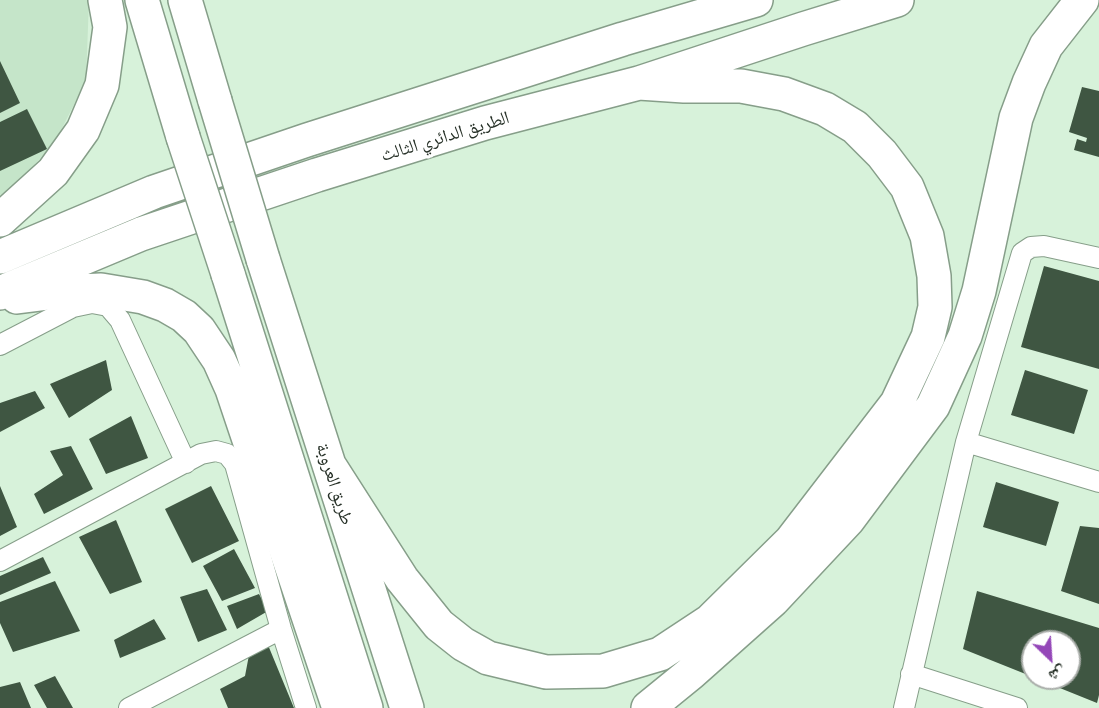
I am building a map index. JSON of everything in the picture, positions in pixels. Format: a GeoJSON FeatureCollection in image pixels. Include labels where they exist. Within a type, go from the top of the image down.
{"type":"FeatureCollection","features":[{"type":"Feature","properties":{"kind":"highway"},"geometry":{"type":"LineString","coordinates":[[0,220],[53,172],[83,130],[102,85],[110,27],[105,0]]}},
{"type":"Feature","properties":{"kind":"highway"},"geometry":{"type":"LineString","coordinates":[[142,0],[183,137],[366,708]]}},
{"type":"Feature","properties":{"kind":"highway","name":"طريق العروبة"},"geometry":{"type":"LineString","coordinates":[[185,0],[263,259],[407,708]]}},
{"type":"Feature","properties":{"kind":"highway"},"geometry":{"type":"LineString","coordinates":[[623,39],[681,0]]}},
{"type":"Feature","properties":{"kind":"highway","name":"الطريق الدائري الثالث"},"geometry":{"type":"LineString","coordinates":[[0,257],[154,192],[307,140],[623,39],[756,0]]}},
{"type":"Feature","properties":{"kind":"highway","name":"الطريق الدائري الثالث"},"geometry":{"type":"LineString","coordinates":[[0,293],[141,234],[317,175],[485,123],[639,83],[897,0]]}},
{"type":"Feature","properties":{"kind":"highway"},"geometry":{"type":"LineString","coordinates":[[648,708],[773,600],[848,519],[933,406],[965,336],[979,291],[1016,118],[1046,46],[1082,0]]}},
{"type":"Feature","properties":{"kind":"highway"},"geometry":{"type":"LineString","coordinates":[[330,465],[402,579],[439,625],[463,644],[488,658],[546,672],[603,671],[660,654],[710,621],[791,541],[897,403],[928,337],[935,307],[934,276],[927,236],[907,187],[882,154],[855,128],[825,109],[784,94],[741,86],[639,83]]}},
{"type":"Feature","properties":{"kind":"highway"},"geometry":{"type":"LineString","coordinates":[[0,299],[57,292],[102,290],[143,297],[165,305],[184,316],[199,330],[219,360],[232,389],[339,708]]}},
{"type":"Feature","properties":{"kind":"street"},"geometry":{"type":"LineString","coordinates":[[904,708],[966,442],[1022,253],[1031,247],[1044,246],[1099,258]]}},
{"type":"Feature","properties":{"kind":"street"},"geometry":{"type":"LineString","coordinates":[[0,345],[73,307],[92,303],[108,306],[120,320],[186,463]]}},
{"type":"Feature","properties":{"kind":"street"},"geometry":{"type":"LineString","coordinates":[[966,442],[1099,482]]}},
{"type":"Feature","properties":{"kind":"street"},"geometry":{"type":"LineString","coordinates":[[0,561],[201,454],[216,451],[227,454],[235,464],[281,629],[306,708]]}},
{"type":"Feature","properties":{"kind":"street"},"geometry":{"type":"LineString","coordinates":[[129,708],[281,629]]}},
{"type":"Feature","properties":{"kind":"street"},"geometry":{"type":"LineString","coordinates":[[911,674],[1017,708]]}},
{"type":"Feature","properties":{"kind":"shaded area"},"geometry":{"type":"Polygon","coordinates":[[[0,0],[89,0],[86,81],[56,140],[17,185],[0,195],[0,0]]]}},
{"type":"Feature","properties":{"kind":"building"},"geometry":{"type":"Polygon","coordinates":[[[0,61],[20,103],[0,113],[0,61]]]}},
{"type":"Feature","properties":{"kind":"building"},"geometry":{"type":"Polygon","coordinates":[[[1082,87],[1099,91],[1099,157],[1074,150],[1077,139],[1086,142],[1087,138],[1069,132],[1082,87]]]}},
{"type":"Feature","properties":{"kind":"building"},"geometry":{"type":"Polygon","coordinates":[[[27,109],[47,149],[0,171],[0,122],[27,109]]]}},
{"type":"Feature","properties":{"kind":"building"},"geometry":{"type":"Polygon","coordinates":[[[1044,266],[1099,281],[1099,369],[1021,347],[1044,266]]]}},
{"type":"Feature","properties":{"kind":"building"},"geometry":{"type":"Polygon","coordinates":[[[106,360],[112,390],[69,418],[50,384],[106,360]]]}},
{"type":"Feature","properties":{"kind":"building"},"geometry":{"type":"Polygon","coordinates":[[[1025,370],[1088,390],[1074,434],[1011,415],[1025,370]]]}},
{"type":"Feature","properties":{"kind":"building"},"geometry":{"type":"Polygon","coordinates":[[[35,391],[45,408],[0,432],[0,403],[35,391]]]}},
{"type":"Feature","properties":{"kind":"building"},"geometry":{"type":"Polygon","coordinates":[[[131,416],[148,458],[106,474],[89,439],[131,416]]]}},
{"type":"Feature","properties":{"kind":"building"},"geometry":{"type":"Polygon","coordinates":[[[71,446],[93,489],[44,514],[34,494],[63,475],[50,451],[71,446]]]}},
{"type":"Feature","properties":{"kind":"building"},"geometry":{"type":"Polygon","coordinates":[[[996,482],[1059,502],[1046,546],[983,527],[996,482]]]}},
{"type":"Feature","properties":{"kind":"building"},"geometry":{"type":"Polygon","coordinates":[[[0,486],[17,527],[0,536],[0,486]]]}},
{"type":"Feature","properties":{"kind":"building"},"geometry":{"type":"Polygon","coordinates":[[[211,486],[239,541],[192,563],[165,509],[211,486]]]}},
{"type":"Feature","properties":{"kind":"building"},"geometry":{"type":"Polygon","coordinates":[[[116,520],[142,582],[110,594],[79,537],[116,520]]]}},
{"type":"Feature","properties":{"kind":"building"},"geometry":{"type":"Polygon","coordinates":[[[1080,526],[1099,528],[1099,604],[1061,591],[1080,526]]]}},
{"type":"Feature","properties":{"kind":"building"},"geometry":{"type":"Polygon","coordinates":[[[234,549],[255,588],[222,601],[203,566],[234,549]]]}},
{"type":"Feature","properties":{"kind":"building"},"geometry":{"type":"Polygon","coordinates":[[[43,557],[51,573],[0,595],[0,576],[43,557]]]}},
{"type":"Feature","properties":{"kind":"building"},"geometry":{"type":"Polygon","coordinates":[[[55,581],[80,631],[13,652],[0,623],[0,602],[55,581]]]}},
{"type":"Feature","properties":{"kind":"building"},"geometry":{"type":"Polygon","coordinates":[[[207,589],[227,630],[198,642],[180,597],[207,589]]]}},
{"type":"Feature","properties":{"kind":"building"},"geometry":{"type":"Polygon","coordinates":[[[977,591],[1099,628],[1097,703],[1065,690],[1081,690],[1081,630],[1021,630],[1021,672],[963,649],[977,591]]]}},
{"type":"Feature","properties":{"kind":"building"},"geometry":{"type":"Polygon","coordinates":[[[259,594],[268,611],[237,629],[227,606],[259,594]]]}},
{"type":"Feature","properties":{"kind":"building"},"geometry":{"type":"Polygon","coordinates":[[[154,619],[166,639],[120,658],[114,640],[154,619]]]}},
{"type":"Feature","properties":{"kind":"building"},"geometry":{"type":"Polygon","coordinates":[[[268,645],[294,708],[228,708],[220,689],[245,676],[249,655],[268,645]]]}},
{"type":"Feature","properties":{"kind":"building"},"geometry":{"type":"Polygon","coordinates":[[[55,676],[73,708],[47,708],[34,685],[55,676]]]}},
{"type":"Feature","properties":{"kind":"building"},"geometry":{"type":"Polygon","coordinates":[[[20,682],[31,708],[0,708],[0,687],[20,682]]]}}]}
